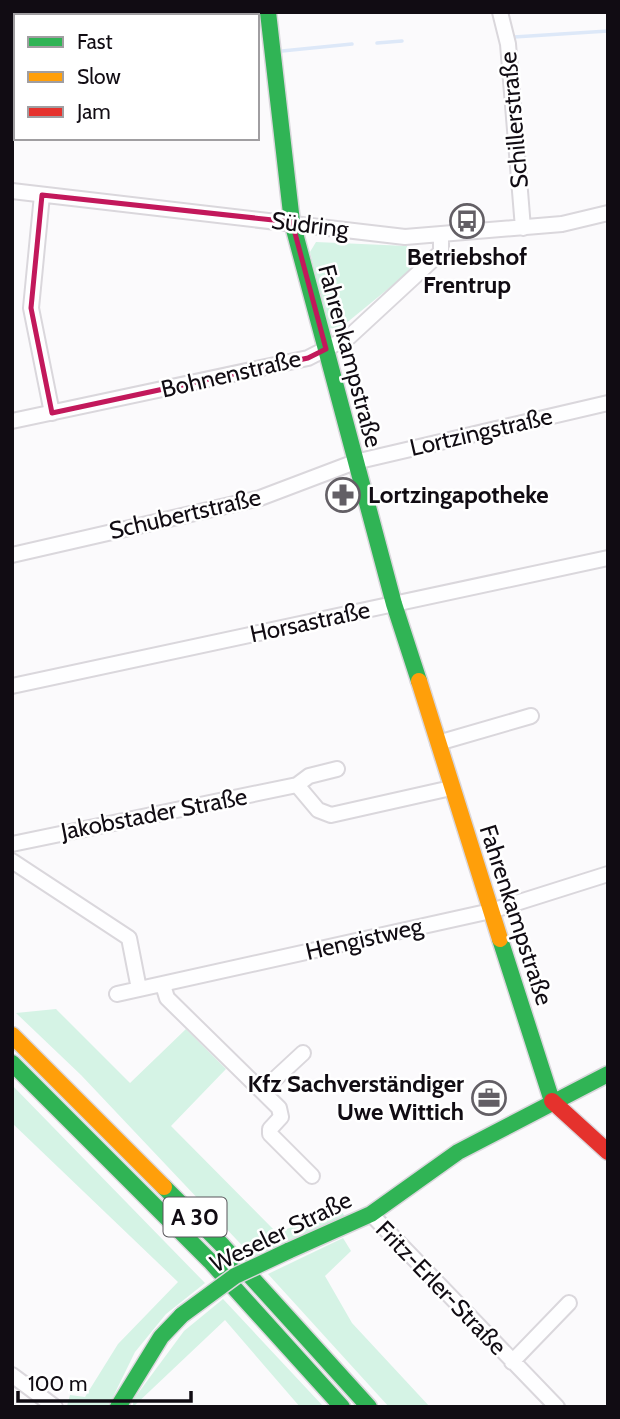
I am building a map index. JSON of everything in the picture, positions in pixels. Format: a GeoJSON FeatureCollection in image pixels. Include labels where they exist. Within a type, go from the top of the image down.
{"type":"FeatureCollection","features":[{"type":"Feature","properties":{"kind":"main road","name":"Fahrenkampstraße"},"geometry":{"type":"LineString","coordinates":[[268,12],[292,222],[394,604],[552,1101]]}},
{"type":"Feature","properties":{"kind":"main road","name":"A 30"},"geometry":{"type":"LineString","coordinates":[[12,1035],[223,1246],[369,1407]]}},
{"type":"Feature","properties":{"kind":"main road","name":"A 30"},"geometry":{"type":"LineString","coordinates":[[12,1063],[210,1261],[342,1407]]}},
{"type":"Feature","properties":{"kind":"main road","name":"Weseler Straße"},"geometry":{"type":"LineString","coordinates":[[118,1407],[161,1337],[182,1315],[235,1276],[370,1214],[458,1152],[608,1074]]}},
{"type":"Feature","properties":{"kind":"main road"},"geometry":{"type":"LineString","coordinates":[[552,1101],[608,1152]]}},
{"type":"Feature","properties":{"kind":"street","name":"Schillerstraße"},"geometry":{"type":"LineString","coordinates":[[500,12],[508,44],[523,228]]}},
{"type":"Feature","properties":{"kind":"street","name":"Südring"},"geometry":{"type":"LineString","coordinates":[[12,191],[405,237],[562,224],[608,213]]}},
{"type":"Feature","properties":{"kind":"street"},"geometry":{"type":"LineString","coordinates":[[42,195],[31,308],[52,413]]}},
{"type":"Feature","properties":{"kind":"street","name":"Bohnenstraße"},"geometry":{"type":"LineString","coordinates":[[12,422],[308,358],[349,337],[441,251],[441,236]]}},
{"type":"Feature","properties":{"kind":"street","name":"Lortzingstraße"},"geometry":{"type":"LineString","coordinates":[[355,462],[608,403]]}},
{"type":"Feature","properties":{"kind":"street","name":"Schubertstraße"},"geometry":{"type":"LineString","coordinates":[[12,555],[260,498],[355,462]]}},
{"type":"Feature","properties":{"kind":"street","name":"Horsastraße"},"geometry":{"type":"LineString","coordinates":[[12,686],[608,558]]}},
{"type":"Feature","properties":{"kind":"street"},"geometry":{"type":"LineString","coordinates":[[438,743],[531,716]]}},
{"type":"Feature","properties":{"kind":"street","name":"Jakobstader Straße"},"geometry":{"type":"LineString","coordinates":[[12,844],[298,785],[309,776],[337,769]]}},
{"type":"Feature","properties":{"kind":"street"},"geometry":{"type":"LineString","coordinates":[[298,785],[318,810],[331,815],[451,788]]}},
{"type":"Feature","properties":{"kind":"street"},"geometry":{"type":"LineString","coordinates":[[12,861],[129,938],[139,989]]}},
{"type":"Feature","properties":{"kind":"street","name":"Hengistweg"},"geometry":{"type":"LineString","coordinates":[[117,994],[491,911],[608,874]]}},
{"type":"Feature","properties":{"kind":"street"},"geometry":{"type":"LineString","coordinates":[[163,985],[167,998],[279,1108],[281,1117],[270,1129],[270,1134],[312,1176]]}},
{"type":"Feature","properties":{"kind":"street"},"geometry":{"type":"LineString","coordinates":[[262,1091],[303,1052]]}},
{"type":"Feature","properties":{"kind":"street","name":"Fritz-Erler-Straße"},"geometry":{"type":"LineString","coordinates":[[370,1214],[557,1407]]}},
{"type":"Feature","properties":{"kind":"street","name":"Fritz-Erler-Straße"},"geometry":{"type":"LineString","coordinates":[[512,1362],[569,1303]]}},
{"type":"Feature","properties":{"kind":"street"},"geometry":{"type":"LineString","coordinates":[[12,1375],[55,1407]]}},
{"type":"Feature","properties":{"kind":"highlighted area"},"geometry":{"type":"Polygon","coordinates":[[[42,195],[292,222],[326,349],[308,358],[52,413],[31,308],[42,195]]]}},
{"type":"Feature","properties":{"kind":"green space"},"geometry":{"type":"Polygon","coordinates":[[[316,242],[407,246],[410,271],[339,329],[329,328],[310,252],[316,242]]]}},
{"type":"Feature","properties":{"kind":"green space"},"geometry":{"type":"Polygon","coordinates":[[[56,1009],[130,1083],[186,1029],[226,1069],[171,1126],[277,1233],[339,1208],[346,1218],[253,1257],[81,1075],[16,1013],[56,1009]]]}},
{"type":"Feature","properties":{"kind":"green space"},"geometry":{"type":"Polygon","coordinates":[[[12,1085],[205,1283],[166,1314],[135,1352],[108,1407],[67,1406],[70,1395],[85,1397],[118,1344],[178,1282],[12,1123],[12,1085]]]}},
{"type":"Feature","properties":{"kind":"green space"},"geometry":{"type":"Polygon","coordinates":[[[343,1238],[351,1251],[325,1276],[352,1323],[430,1407],[389,1407],[268,1274],[343,1238]]]}},
{"type":"Feature","properties":{"kind":"green space"},"geometry":{"type":"Polygon","coordinates":[[[223,1299],[324,1407],[300,1407],[225,1320],[133,1407],[133,1400],[184,1331],[223,1299]]]}},
{"type":"Feature","properties":{"kind":"waterway"},"geometry":{"type":"LineString","coordinates":[[514,37],[608,31]]}},
{"type":"Feature","properties":{"kind":"waterway"},"geometry":{"type":"LineString","coordinates":[[377,43],[402,41]]}},
{"type":"Feature","properties":{"kind":"waterway"},"geometry":{"type":"LineString","coordinates":[[282,51],[352,44]]}},
{"type":"Feature","properties":{"kind":"traffic: fast"},"geometry":{"type":"LineString","coordinates":[[268,12],[292,222],[394,604],[419,681]]}},
{"type":"Feature","properties":{"kind":"traffic: fast"},"geometry":{"type":"LineString","coordinates":[[500,939],[552,1101]]}},
{"type":"Feature","properties":{"kind":"traffic: fast"},"geometry":{"type":"LineString","coordinates":[[12,1063],[210,1261],[342,1407]]}},
{"type":"Feature","properties":{"kind":"traffic: fast"},"geometry":{"type":"LineString","coordinates":[[288,1251],[371,1214],[458,1152],[608,1074]]}},
{"type":"Feature","properties":{"kind":"traffic: fast"},"geometry":{"type":"LineString","coordinates":[[164,1187],[223,1246],[369,1407]]}},
{"type":"Feature","properties":{"kind":"traffic: fast"},"geometry":{"type":"LineString","coordinates":[[182,1315],[235,1276],[288,1251]]}},
{"type":"Feature","properties":{"kind":"traffic: fast"},"geometry":{"type":"LineString","coordinates":[[118,1407],[161,1337],[182,1315]]}},
{"type":"Feature","properties":{"kind":"traffic: slow"},"geometry":{"type":"LineString","coordinates":[[419,681],[500,939]]}},
{"type":"Feature","properties":{"kind":"traffic: slow"},"geometry":{"type":"LineString","coordinates":[[12,1035],[164,1187]]}},
{"type":"Feature","properties":{"kind":"traffic: jam"},"geometry":{"type":"LineString","coordinates":[[552,1101],[608,1152]]}},
{"type":"Feature","properties":{"kind":"place","name":"Betriebshof Frentrup"},"geometry":{"type":"Point","coordinates":[467,221]}},
{"type":"Feature","properties":{"kind":"place","name":"Lortzingapotheke"},"geometry":{"type":"Point","coordinates":[343,495]}},
{"type":"Feature","properties":{"kind":"place","name":"Kfz Sachverständiger Uwe Wittich"},"geometry":{"type":"Point","coordinates":[489,1098]}}]}
